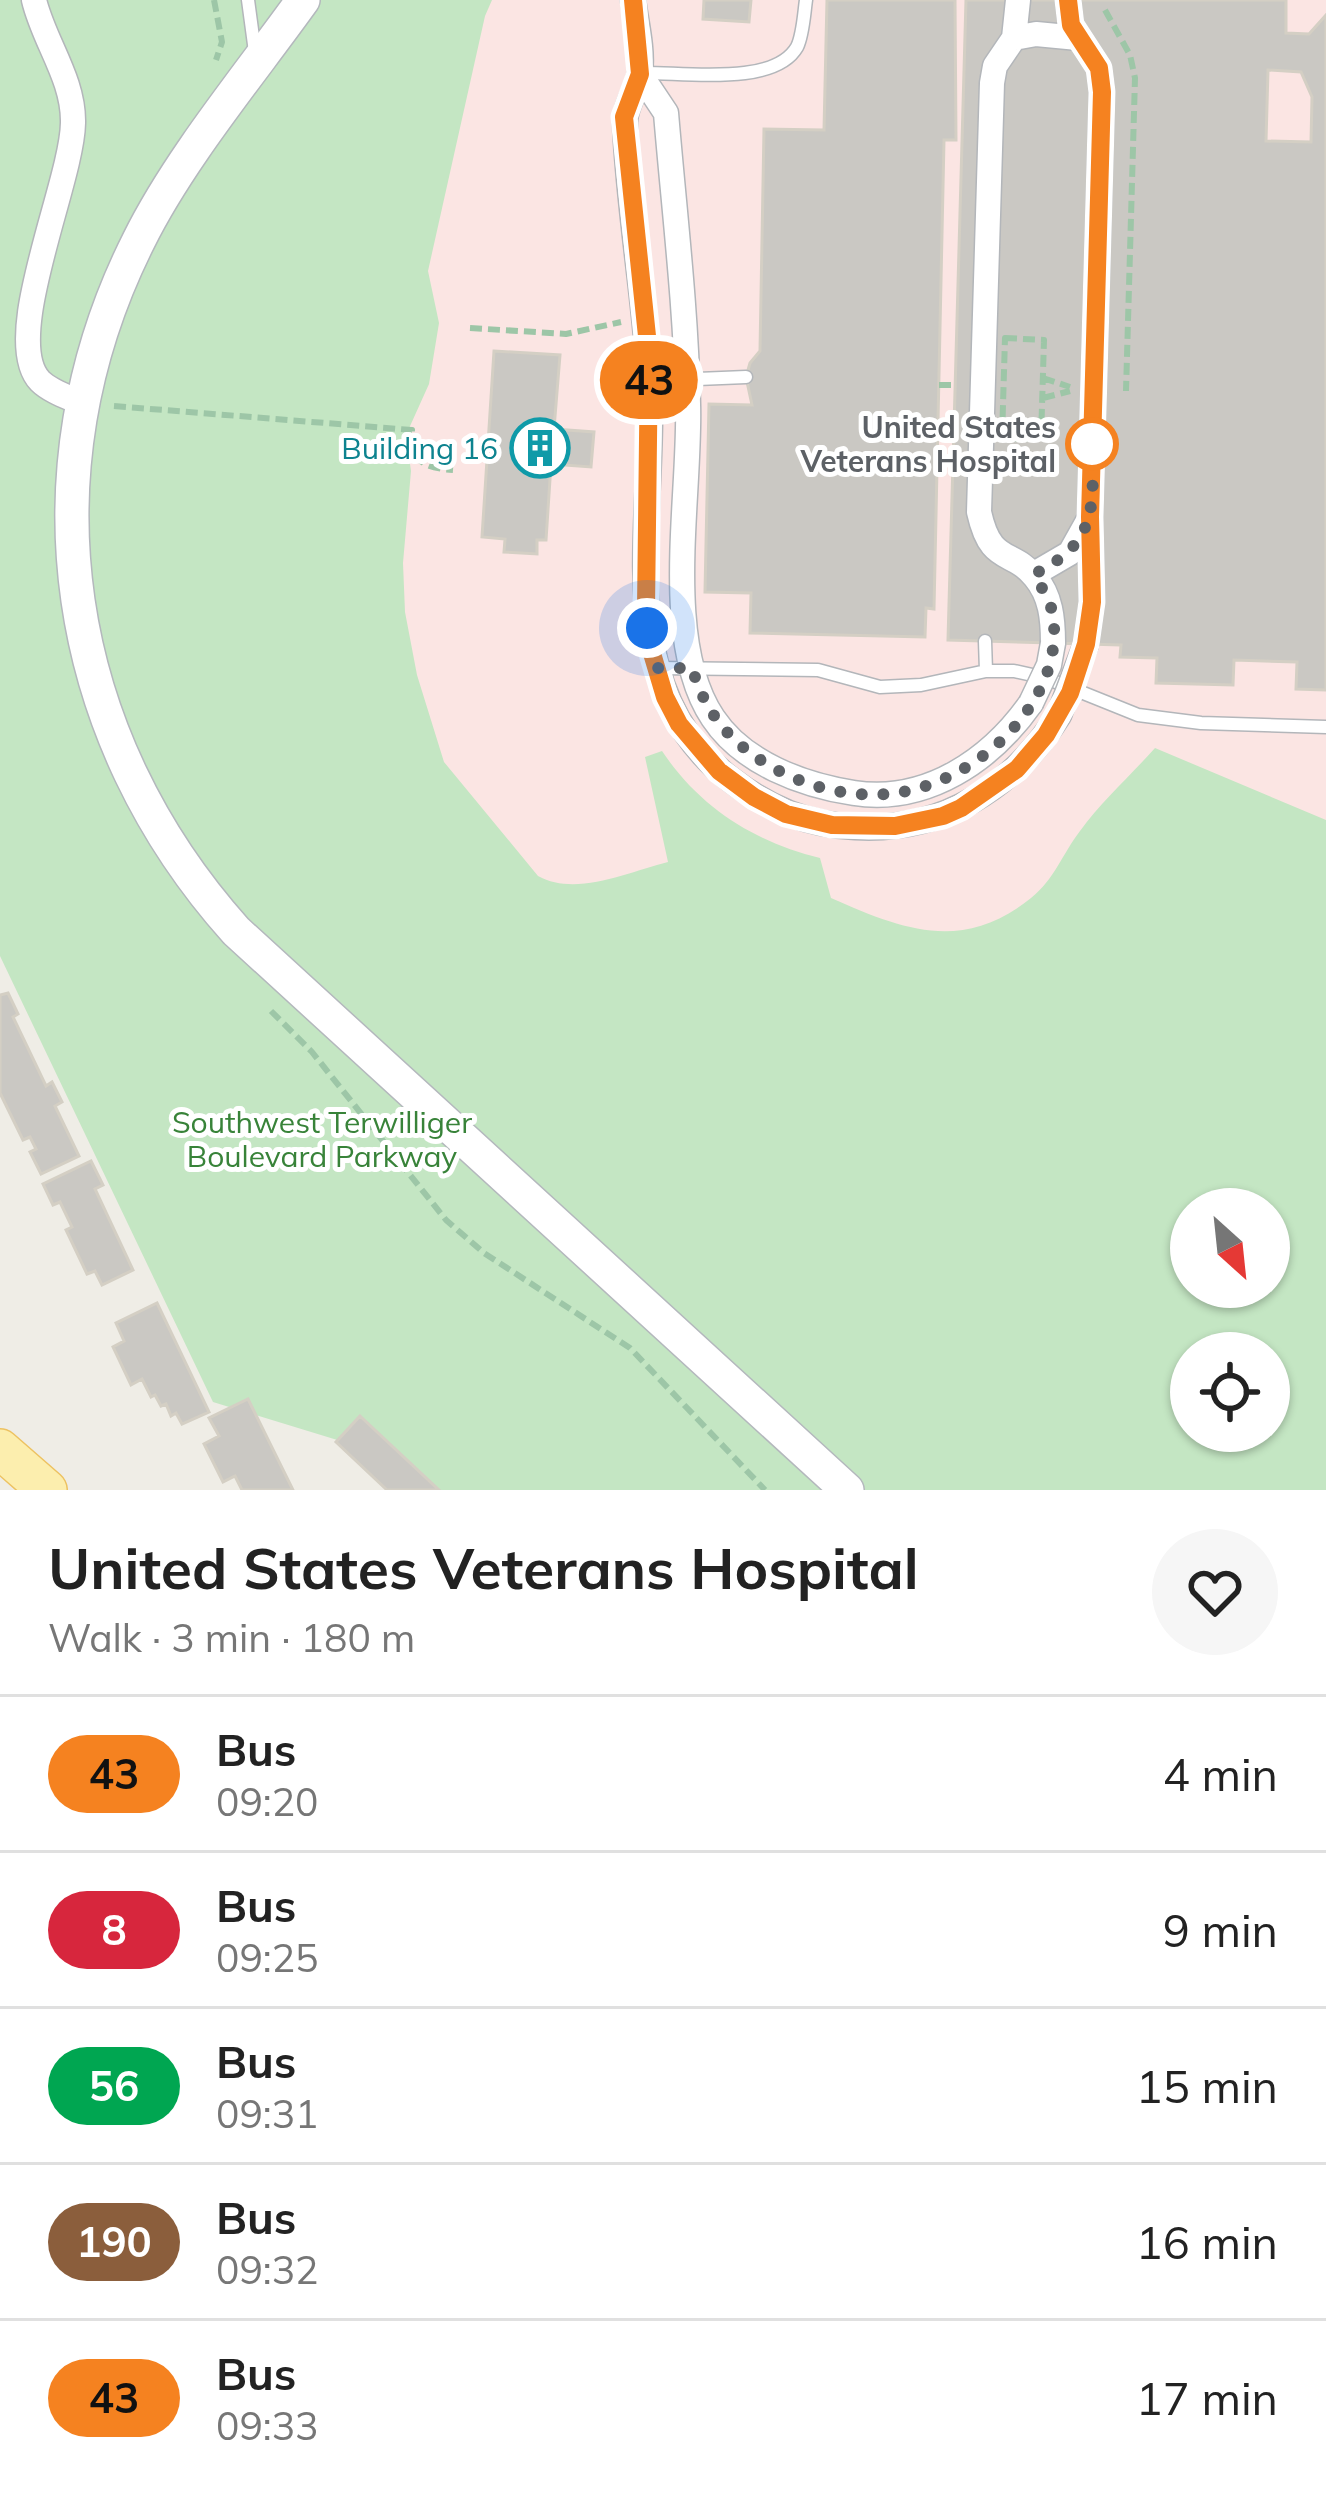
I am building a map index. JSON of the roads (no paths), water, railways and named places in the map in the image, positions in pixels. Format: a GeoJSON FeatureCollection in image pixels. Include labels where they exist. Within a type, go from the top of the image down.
{"type":"FeatureCollection","features":[{"type":"Feature","properties":{"kind":"main road"},"geometry":{"type":"LineString","coordinates":[[303,0],[158,204],[112,300],[80,403],[72,490],[77,610],[106,722],[159,830],[236,931],[847,1490]]}},
{"type":"Feature","properties":{"kind":"main road"},"geometry":{"type":"LineString","coordinates":[[0,1449],[47,1490]]}},
{"type":"Feature","properties":{"kind":"street"},"geometry":{"type":"LineString","coordinates":[[34,0],[70,91],[73,128],[67,171],[37,266],[23,342],[40,381],[80,403]]}},
{"type":"Feature","properties":{"kind":"street"},"geometry":{"type":"LineString","coordinates":[[633,0],[640,74],[624,117],[649,382],[646,609],[656,668],[679,724],[719,771],[754,797],[786,814],[832,825],[895,826],[961,808],[1017,769],[1059,716],[1086,644],[1092,602],[1090,517],[1102,92],[1099,68],[1078,38],[1068,0]]}},
{"type":"Feature","properties":{"kind":"street"},"geometry":{"type":"LineString","coordinates":[[640,74],[666,113],[687,380],[682,599],[692,668],[711,716],[746,751],[790,777],[862,794],[913,790],[952,776],[997,744],[1031,703],[1049,665],[1053,643],[1053,614],[1034,574],[990,544],[979,512],[992,83],[995,66],[1014,38],[1018,0]]}},
{"type":"Feature","properties":{"kind":"street"},"geometry":{"type":"LineString","coordinates":[[1014,38],[1036,34],[1078,38]]}},
{"type":"Feature","properties":{"kind":"street"},"geometry":{"type":"LineString","coordinates":[[1034,574],[1070,553],[1090,517]]}},
{"type":"Feature","properties":{"kind":"lane"},"geometry":{"type":"LineString","coordinates":[[248,0],[257,64]]}},
{"type":"Feature","properties":{"kind":"lane"},"geometry":{"type":"LineString","coordinates":[[640,74],[733,75],[780,65],[798,46],[806,0]]}},
{"type":"Feature","properties":{"kind":"lane"},"geometry":{"type":"LineString","coordinates":[[649,382],[746,377]]}},
{"type":"Feature","properties":{"kind":"lane"},"geometry":{"type":"LineString","coordinates":[[985,641],[986,671]]}},
{"type":"Feature","properties":{"kind":"lane"},"geometry":{"type":"LineString","coordinates":[[656,668],[818,670],[861,683],[899,687],[986,671],[1014,671],[1046,678],[1138,715],[1326,727]]}},
{"type":"Feature","properties":{"kind":"place","name":"United States Veterans Hospital"},"geometry":{"type":"Point","coordinates":[1092,444]}},
{"type":"Feature","properties":{"kind":"place","name":"Building 16"},"geometry":{"type":"Point","coordinates":[540,448]}},
{"type":"Feature","properties":{"kind":"park label","name":"Southwest Terwilliger Boulevard Parkway"},"geometry":{"type":"Point","coordinates":[322,1139]}}]}
